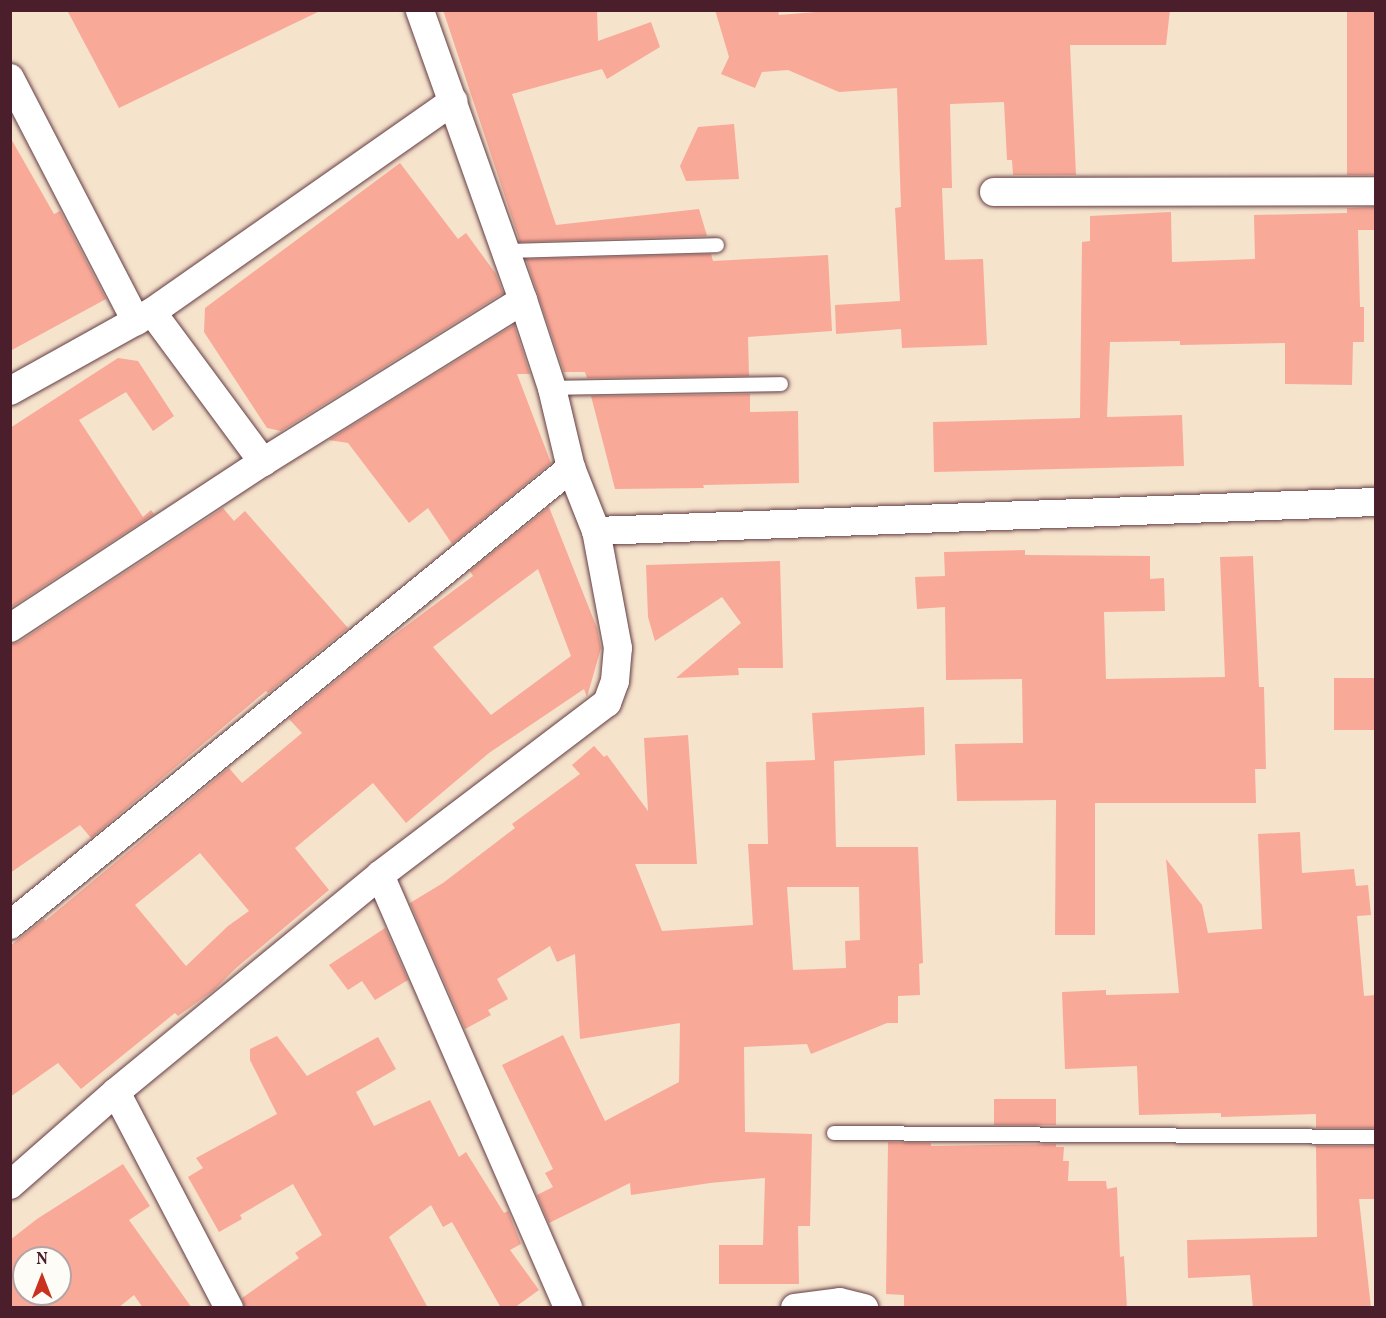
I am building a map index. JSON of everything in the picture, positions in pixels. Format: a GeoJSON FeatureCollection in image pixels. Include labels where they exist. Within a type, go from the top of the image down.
{"type":"FeatureCollection","features":[{"type":"Feature","properties":{"kind":"street"},"geometry":{"type":"LineString","coordinates":[[10,1185],[116,1092],[380,875],[607,703],[615,681],[618,648],[596,531],[571,468],[552,388],[523,300],[420,10]]}},
{"type":"Feature","properties":{"kind":"street"},"geometry":{"type":"LineString","coordinates":[[10,78],[144,317],[263,462]]}},
{"type":"Feature","properties":{"kind":"street"},"geometry":{"type":"LineString","coordinates":[[10,391],[144,317],[453,100]]}},
{"type":"Feature","properties":{"kind":"street"},"geometry":{"type":"LineString","coordinates":[[994,192],[1376,190]]}},
{"type":"Feature","properties":{"kind":"street"},"geometry":{"type":"LineString","coordinates":[[10,628],[263,462],[523,300]]}},
{"type":"Feature","properties":{"kind":"street"},"geometry":{"type":"LineString","coordinates":[[10,925],[571,468]]}},
{"type":"Feature","properties":{"kind":"street"},"geometry":{"type":"LineString","coordinates":[[596,531],[1376,502]]}},
{"type":"Feature","properties":{"kind":"street"},"geometry":{"type":"LineString","coordinates":[[380,875],[568,1308]]}},
{"type":"Feature","properties":{"kind":"street"},"geometry":{"type":"LineString","coordinates":[[116,1092],[229,1308]]}},
{"type":"Feature","properties":{"kind":"street"},"geometry":{"type":"LineString","coordinates":[[795,1308],[840,1302],[864,1308]]}},
{"type":"Feature","properties":{"kind":"lane"},"geometry":{"type":"LineString","coordinates":[[506,251],[717,246]]}},
{"type":"Feature","properties":{"kind":"lane"},"geometry":{"type":"LineString","coordinates":[[552,388],[781,384]]}},
{"type":"Feature","properties":{"kind":"lane"},"geometry":{"type":"LineString","coordinates":[[834,1132],[1376,1137]]}},
{"type":"Feature","properties":{"kind":"building"},"geometry":{"type":"Polygon","coordinates":[[[67,10],[322,10],[119,108],[67,10]]]}},
{"type":"Feature","properties":{"kind":"building"},"geometry":{"type":"Polygon","coordinates":[[[443,10],[597,10],[598,41],[651,22],[660,47],[607,79],[602,69],[512,94],[556,225],[699,209],[707,236],[520,242],[443,10]]]}},
{"type":"Feature","properties":{"kind":"building"},"geometry":{"type":"Polygon","coordinates":[[[715,10],[778,10],[779,15],[840,10],[1170,10],[1166,45],[1070,45],[1076,175],[1013,175],[1012,160],[1007,160],[1004,102],[950,104],[952,188],[942,188],[945,260],[983,259],[987,345],[902,348],[901,329],[836,334],[835,305],[900,301],[895,208],[901,207],[897,88],[839,92],[788,70],[762,72],[755,88],[721,74],[729,57],[715,10]]]}},
{"type":"Feature","properties":{"kind":"building"},"geometry":{"type":"Polygon","coordinates":[[[1347,10],[1376,10],[1376,175],[1347,175],[1347,10]]]}},
{"type":"Feature","properties":{"kind":"building"},"geometry":{"type":"Polygon","coordinates":[[[734,124],[739,179],[686,181],[680,166],[698,127],[734,124]]]}},
{"type":"Feature","properties":{"kind":"building"},"geometry":{"type":"Polygon","coordinates":[[[10,137],[54,214],[60,211],[106,299],[10,351],[10,137]]]}},
{"type":"Feature","properties":{"kind":"building"},"geometry":{"type":"Polygon","coordinates":[[[400,163],[458,239],[466,233],[496,274],[503,293],[281,431],[267,428],[204,332],[205,308],[400,163]]]}},
{"type":"Feature","properties":{"kind":"building"},"geometry":{"type":"Polygon","coordinates":[[[1376,207],[1376,230],[1358,230],[1360,307],[1364,307],[1364,342],[1353,342],[1352,385],[1285,384],[1285,343],[1180,345],[1180,341],[1110,342],[1107,417],[1182,415],[1184,466],[934,472],[933,422],[1080,418],[1082,242],[1090,241],[1090,216],[1171,212],[1172,262],[1255,259],[1254,215],[1347,213],[1347,208],[1376,207]]]}},
{"type":"Feature","properties":{"kind":"building"},"geometry":{"type":"Polygon","coordinates":[[[711,254],[713,261],[828,255],[832,331],[748,337],[749,376],[587,378],[585,372],[564,372],[526,259],[711,254]]]}},
{"type":"Feature","properties":{"kind":"building"},"geometry":{"type":"Polygon","coordinates":[[[514,325],[530,374],[517,374],[551,463],[452,544],[428,508],[409,523],[348,443],[329,440],[514,325]]]}},
{"type":"Feature","properties":{"kind":"building"},"geometry":{"type":"Polygon","coordinates":[[[118,358],[138,361],[174,416],[153,431],[126,392],[79,420],[143,517],[151,510],[154,514],[10,608],[10,428],[118,358]]]}},
{"type":"Feature","properties":{"kind":"building"},"geometry":{"type":"Polygon","coordinates":[[[750,394],[750,412],[798,411],[799,483],[703,485],[704,488],[615,489],[591,396],[750,394]]]}},
{"type":"Feature","properties":{"kind":"building"},"geometry":{"type":"Polygon","coordinates":[[[549,507],[597,628],[601,648],[587,697],[584,689],[489,753],[406,823],[373,783],[295,848],[329,890],[236,968],[214,990],[178,1016],[175,1013],[81,1089],[58,1063],[10,1097],[10,946],[44,919],[45,921],[229,768],[242,783],[302,733],[289,719],[370,653],[473,576],[470,571],[549,507]],[[538,569],[433,647],[491,715],[571,656],[538,569]],[[200,853],[135,905],[186,966],[228,926],[249,911],[200,853]]]}},
{"type":"Feature","properties":{"kind":"building"},"geometry":{"type":"Polygon","coordinates":[[[223,508],[234,521],[245,511],[348,628],[268,693],[266,691],[91,838],[80,825],[10,873],[10,644],[19,642],[223,508]]]}},
{"type":"Feature","properties":{"kind":"building"},"geometry":{"type":"Polygon","coordinates":[[[1025,550],[1025,555],[1150,556],[1150,579],[1164,578],[1165,611],[1104,612],[1106,679],[1225,677],[1220,557],[1253,556],[1259,687],[1264,687],[1266,769],[1255,769],[1256,803],[1095,803],[1095,935],[1055,935],[1056,800],[957,801],[955,744],[1023,743],[1022,679],[946,680],[945,607],[917,609],[915,577],[945,576],[944,552],[1025,550]]]}},
{"type":"Feature","properties":{"kind":"building"},"geometry":{"type":"Polygon","coordinates":[[[780,561],[783,668],[738,668],[739,675],[676,678],[741,623],[722,597],[655,641],[648,617],[646,565],[780,561]]]}},
{"type":"Feature","properties":{"kind":"building"},"geometry":{"type":"Polygon","coordinates":[[[1334,678],[1376,678],[1376,730],[1334,730],[1334,678]]]}},
{"type":"Feature","properties":{"kind":"building"},"geometry":{"type":"Polygon","coordinates":[[[924,707],[925,755],[834,761],[836,847],[918,847],[923,963],[919,964],[920,995],[898,996],[898,1023],[887,1023],[811,1054],[807,1044],[744,1047],[745,1132],[812,1134],[810,1226],[798,1226],[799,1284],[719,1284],[719,1245],[763,1245],[765,1178],[710,1183],[631,1195],[630,1183],[549,1223],[537,1195],[553,1187],[545,1173],[553,1169],[502,1065],[563,1035],[605,1121],[679,1082],[680,1023],[580,1039],[575,954],[557,962],[550,946],[497,979],[508,999],[488,1010],[491,1015],[465,1029],[410,903],[443,883],[515,828],[512,824],[580,774],[572,765],[594,746],[604,757],[607,755],[648,811],[644,738],[688,735],[697,864],[635,864],[662,931],[753,925],[748,844],[768,844],[766,762],[815,760],[812,713],[924,707]],[[787,887],[793,970],[846,968],[845,941],[860,940],[859,887],[787,887]]]}},
{"type":"Feature","properties":{"kind":"building"},"geometry":{"type":"Polygon","coordinates":[[[1300,832],[1302,873],[1354,869],[1356,886],[1368,885],[1371,915],[1357,916],[1364,996],[1376,995],[1376,1128],[1316,1128],[1316,1114],[1221,1117],[1221,1113],[1139,1115],[1137,1066],[1065,1069],[1062,992],[1106,990],[1106,995],[1179,993],[1166,859],[1202,905],[1208,933],[1262,929],[1258,834],[1300,832]]]}},
{"type":"Feature","properties":{"kind":"building"},"geometry":{"type":"Polygon","coordinates":[[[385,928],[408,980],[375,1000],[362,981],[348,990],[329,965],[385,928]]]}},
{"type":"Feature","properties":{"kind":"building"},"geometry":{"type":"Polygon","coordinates":[[[277,1036],[307,1076],[378,1037],[396,1069],[356,1092],[374,1126],[430,1100],[459,1157],[466,1152],[504,1213],[508,1211],[521,1244],[510,1250],[539,1290],[514,1308],[501,1308],[452,1222],[443,1227],[431,1205],[389,1237],[428,1308],[245,1308],[242,1298],[299,1258],[295,1253],[322,1235],[293,1184],[240,1215],[242,1219],[219,1232],[188,1177],[203,1168],[196,1158],[277,1114],[250,1060],[250,1049],[277,1036]]]}},
{"type":"Feature","properties":{"kind":"building"},"geometry":{"type":"Polygon","coordinates":[[[994,1099],[1056,1099],[1056,1125],[994,1125],[994,1099]]]}},
{"type":"Feature","properties":{"kind":"building"},"geometry":{"type":"Polygon","coordinates":[[[888,1142],[931,1143],[931,1146],[1056,1144],[1056,1147],[1064,1147],[1063,1161],[1069,1161],[1068,1181],[1106,1181],[1107,1189],[1117,1187],[1120,1257],[1124,1256],[1127,1308],[904,1308],[904,1295],[886,1294],[888,1142]]]}},
{"type":"Feature","properties":{"kind":"building"},"geometry":{"type":"Polygon","coordinates":[[[1316,1146],[1376,1146],[1376,1199],[1359,1199],[1371,1308],[1253,1308],[1250,1275],[1188,1278],[1187,1240],[1317,1237],[1316,1146]]]}},
{"type":"Feature","properties":{"kind":"building"},"geometry":{"type":"Polygon","coordinates":[[[123,1164],[150,1206],[129,1220],[192,1308],[143,1308],[134,1295],[118,1308],[10,1308],[10,1240],[37,1219],[123,1164]]]}}]}
